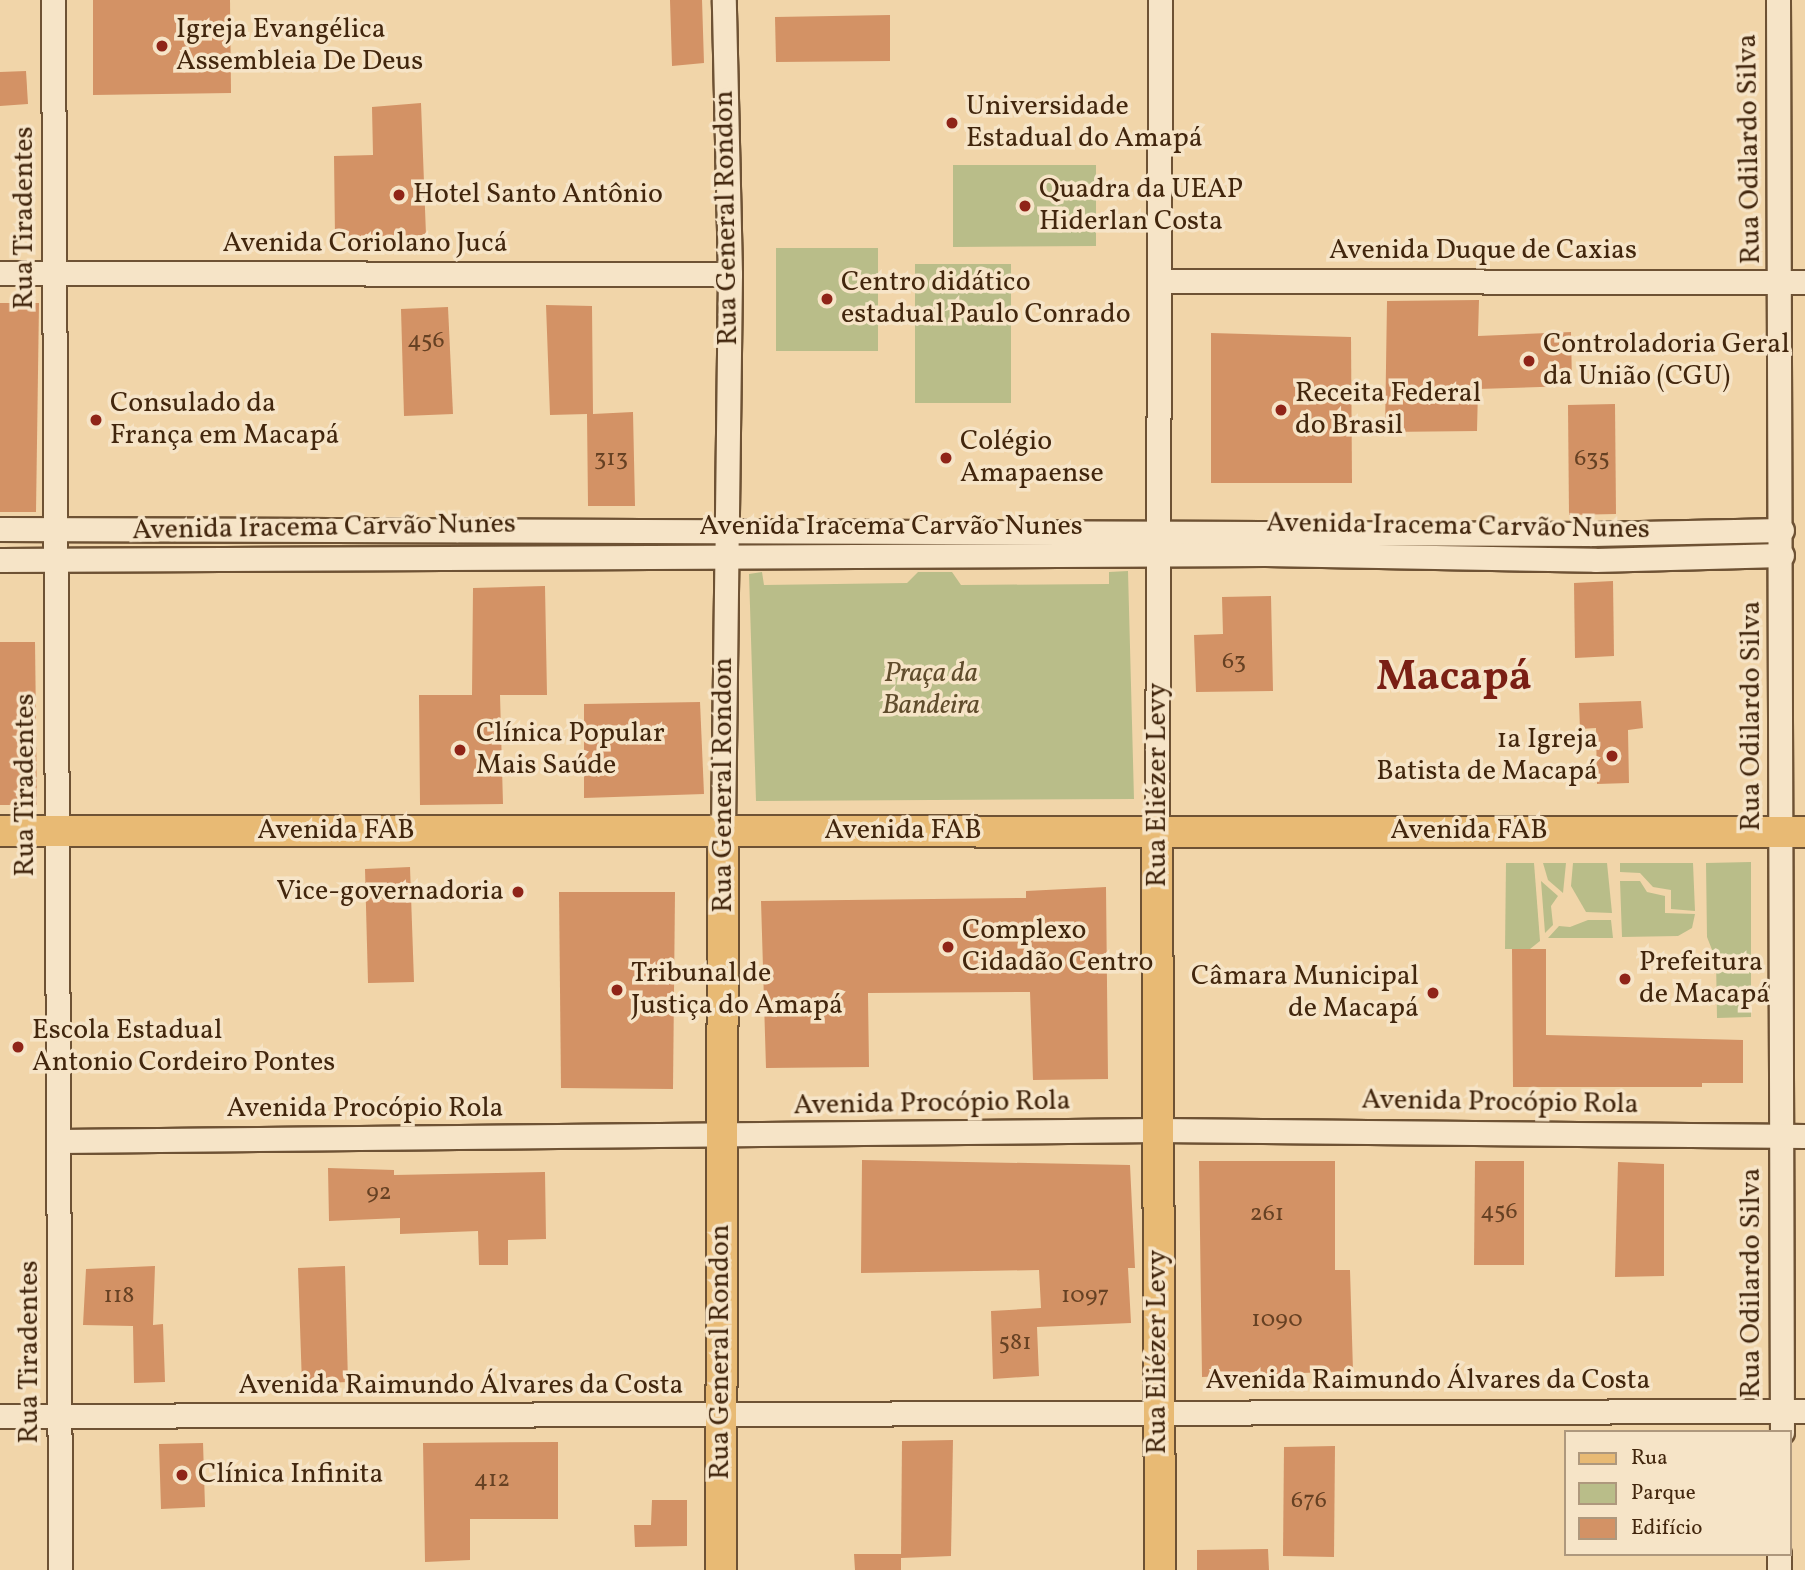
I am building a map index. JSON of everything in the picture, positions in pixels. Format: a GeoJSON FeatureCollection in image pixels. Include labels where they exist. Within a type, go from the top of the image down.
{"type":"FeatureCollection","features":[{"type":"Feature","properties":{"kind":"main road","name":"Avenida FAB"},"geometry":{"type":"LineString","coordinates":[[0,831],[1793,832]]}},
{"type":"Feature","properties":{"kind":"main road","name":"Rua General Rondon"},"geometry":{"type":"LineString","coordinates":[[721,1570],[723,831]]}},
{"type":"Feature","properties":{"kind":"main road","name":"Rua Eliézer Levy"},"geometry":{"type":"LineString","coordinates":[[1157,831],[1160,1570]]}},
{"type":"Feature","properties":{"kind":"street","name":"Rua Tiradentes"},"geometry":{"type":"LineString","coordinates":[[53,0],[60,1570]]}},
{"type":"Feature","properties":{"kind":"street","name":"Rua General Rondon"},"geometry":{"type":"LineString","coordinates":[[723,831],[730,274],[724,0]]}},
{"type":"Feature","properties":{"kind":"street","name":"Rua Eliézer Levy"},"geometry":{"type":"LineString","coordinates":[[1157,831],[1160,0]]}},
{"type":"Feature","properties":{"kind":"street","name":"Rua Odilardo Silva"},"geometry":{"type":"LineString","coordinates":[[1778,0],[1782,555],[1793,832],[1790,1418]]}},
{"type":"Feature","properties":{"kind":"street","name":"Avenida Coriolano Jucá"},"geometry":{"type":"LineString","coordinates":[[0,273],[730,274]]}},
{"type":"Feature","properties":{"kind":"street","name":"Avenida Duque de Caxias"},"geometry":{"type":"LineString","coordinates":[[1161,281],[1805,282]]}},
{"type":"Feature","properties":{"kind":"street","name":"Avenida Iracema Carvão Nunes"},"geometry":{"type":"LineString","coordinates":[[0,529],[909,532],[1159,529],[1592,534],[1782,530]]}},
{"type":"Feature","properties":{"kind":"street"},"geometry":{"type":"LineString","coordinates":[[543,555],[544,529]]}},
{"type":"Feature","properties":{"kind":"street"},"geometry":{"type":"LineString","coordinates":[[976,531],[976,559]]}},
{"type":"Feature","properties":{"kind":"street"},"geometry":{"type":"LineString","coordinates":[[909,532],[909,558]]}},
{"type":"Feature","properties":{"kind":"street","name":"Avenida Iracema Carvão Nunes"},"geometry":{"type":"LineString","coordinates":[[0,560],[543,555],[976,559],[1158,556],[1608,559],[1782,555]]}},
{"type":"Feature","properties":{"kind":"street","name":"Avenida Procópio Rola"},"geometry":{"type":"LineString","coordinates":[[60,1141],[1157,1130],[1793,1136]]}},
{"type":"Feature","properties":{"kind":"street","name":"Avenida Raimundo Álvares da Costa"},"geometry":{"type":"LineString","coordinates":[[0,1416],[721,1415],[1159,1410],[1790,1418]]}},
{"type":"Feature","properties":{"kind":"green space","name":"Quadra da UEAP Hiderlan Costa"},"geometry":{"type":"Polygon","coordinates":[[[953,165],[1096,165],[1096,246],[953,247],[953,165]]]}},
{"type":"Feature","properties":{"kind":"green space","name":"Centro didático estadual Paulo Conrado"},"geometry":{"type":"Polygon","coordinates":[[[776,248],[878,248],[878,351],[776,351],[776,248]]]}},
{"type":"Feature","properties":{"kind":"green space"},"geometry":{"type":"Polygon","coordinates":[[[915,264],[1011,264],[1011,403],[915,403],[915,264]]]}},
{"type":"Feature","properties":{"kind":"green space","name":"Praça da Bandeira"},"geometry":{"type":"Polygon","coordinates":[[[1128,571],[1134,799],[756,801],[749,574],[762,572],[764,585],[907,583],[918,572],[952,572],[961,585],[1109,584],[1109,572],[1128,571]]]}},
{"type":"Feature","properties":{"kind":"green space"},"geometry":{"type":"Polygon","coordinates":[[[1751,862],[1751,1017],[1717,1018],[1716,960],[1707,937],[1706,863],[1751,862]]]}},
{"type":"Feature","properties":{"kind":"green space"},"geometry":{"type":"Polygon","coordinates":[[[1506,863],[1534,863],[1540,941],[1530,949],[1505,949],[1506,863]]]}},
{"type":"Feature","properties":{"kind":"green space"},"geometry":{"type":"Polygon","coordinates":[[[1543,863],[1566,863],[1563,893],[1548,880],[1543,863]]]}},
{"type":"Feature","properties":{"kind":"green space"},"geometry":{"type":"Polygon","coordinates":[[[1573,863],[1607,863],[1612,913],[1586,912],[1571,886],[1573,863]]]}},
{"type":"Feature","properties":{"kind":"green space"},"geometry":{"type":"Polygon","coordinates":[[[1620,863],[1693,863],[1695,911],[1671,909],[1671,890],[1653,887],[1640,873],[1620,872],[1620,863]]]}},
{"type":"Feature","properties":{"kind":"green space"},"geometry":{"type":"Polygon","coordinates":[[[1541,881],[1558,896],[1551,906],[1553,925],[1545,933],[1541,881]]]}},
{"type":"Feature","properties":{"kind":"green space"},"geometry":{"type":"Polygon","coordinates":[[[1620,881],[1640,881],[1647,892],[1665,896],[1665,913],[1695,914],[1692,928],[1678,936],[1622,937],[1620,881]]]}},
{"type":"Feature","properties":{"kind":"green space"},"geometry":{"type":"Polygon","coordinates":[[[1588,920],[1611,920],[1613,938],[1548,938],[1559,926],[1570,927],[1588,920]]]}},
{"type":"Feature","properties":{"kind":"building","name":"Igreja Evangélica Assembleia De Deus"},"geometry":{"type":"Polygon","coordinates":[[[93,0],[230,0],[231,93],[93,95],[93,0]]]}},
{"type":"Feature","properties":{"kind":"building"},"geometry":{"type":"Polygon","coordinates":[[[670,0],[702,0],[704,63],[672,66],[670,0]]]}},
{"type":"Feature","properties":{"kind":"building"},"geometry":{"type":"Polygon","coordinates":[[[890,15],[890,61],[776,62],[775,17],[890,15]]]}},
{"type":"Feature","properties":{"kind":"building"},"geometry":{"type":"Polygon","coordinates":[[[26,71],[28,104],[0,106],[0,72],[26,71]]]}},
{"type":"Feature","properties":{"kind":"building","name":"Hotel Santo Antônio"},"geometry":{"type":"Polygon","coordinates":[[[421,103],[426,235],[335,237],[334,156],[373,155],[372,107],[421,103]]]}},
{"type":"Feature","properties":{"kind":"building"},"geometry":{"type":"Polygon","coordinates":[[[1479,300],[1478,336],[1571,332],[1572,386],[1478,389],[1477,431],[1385,432],[1387,301],[1479,300]]]}},
{"type":"Feature","properties":{"kind":"building"},"geometry":{"type":"Polygon","coordinates":[[[0,303],[39,303],[36,512],[0,512],[0,303]]]}},
{"type":"Feature","properties":{"kind":"building"},"geometry":{"type":"Polygon","coordinates":[[[546,305],[592,306],[593,414],[633,412],[635,506],[588,506],[587,414],[550,415],[546,305]]]}},
{"type":"Feature","properties":{"kind":"building"},"geometry":{"type":"Polygon","coordinates":[[[448,307],[453,414],[404,416],[401,309],[448,307]]]}},
{"type":"Feature","properties":{"kind":"building","name":"Receita Federal do Brasil"},"geometry":{"type":"Polygon","coordinates":[[[1211,333],[1351,337],[1352,483],[1211,483],[1211,333]]]}},
{"type":"Feature","properties":{"kind":"building"},"geometry":{"type":"Polygon","coordinates":[[[1615,404],[1616,514],[1569,515],[1568,405],[1615,404]]]}},
{"type":"Feature","properties":{"kind":"building"},"geometry":{"type":"Polygon","coordinates":[[[1613,581],[1614,656],[1575,658],[1574,583],[1613,581]]]}},
{"type":"Feature","properties":{"kind":"building"},"geometry":{"type":"Polygon","coordinates":[[[545,586],[547,695],[500,695],[503,804],[420,805],[419,695],[472,695],[473,588],[545,586]]]}},
{"type":"Feature","properties":{"kind":"building"},"geometry":{"type":"Polygon","coordinates":[[[1271,596],[1273,691],[1196,692],[1194,635],[1223,634],[1222,597],[1271,596]]]}},
{"type":"Feature","properties":{"kind":"building"},"geometry":{"type":"Polygon","coordinates":[[[0,642],[35,642],[37,805],[0,805],[0,642]]]}},
{"type":"Feature","properties":{"kind":"building","name":"1a Igreja Batista de Macapá"},"geometry":{"type":"Polygon","coordinates":[[[1641,701],[1643,728],[1628,730],[1629,783],[1597,784],[1596,728],[1580,729],[1579,703],[1641,701]]]}},
{"type":"Feature","properties":{"kind":"building"},"geometry":{"type":"Polygon","coordinates":[[[700,702],[704,794],[584,798],[584,704],[700,702]]]}},
{"type":"Feature","properties":{"kind":"building"},"geometry":{"type":"Polygon","coordinates":[[[410,867],[414,982],[368,983],[365,869],[410,867]]]}},
{"type":"Feature","properties":{"kind":"building"},"geometry":{"type":"Polygon","coordinates":[[[1106,887],[1108,1079],[1033,1080],[1030,992],[868,993],[869,1067],[766,1068],[761,901],[1026,898],[1026,891],[1106,887]]]}},
{"type":"Feature","properties":{"kind":"building","name":"Tribunal de Justiça do Amapá"},"geometry":{"type":"Polygon","coordinates":[[[559,892],[675,892],[673,1089],[561,1088],[559,892]]]}},
{"type":"Feature","properties":{"kind":"building"},"geometry":{"type":"Polygon","coordinates":[[[1512,949],[1546,949],[1546,1035],[1743,1040],[1743,1083],[1702,1083],[1702,1087],[1513,1087],[1512,949]]]}},
{"type":"Feature","properties":{"kind":"building"},"geometry":{"type":"Polygon","coordinates":[[[862,1160],[1130,1165],[1135,1268],[1128,1268],[1131,1323],[1037,1327],[1039,1376],[993,1379],[991,1311],[1041,1308],[1039,1270],[861,1273],[862,1160]]]}},
{"type":"Feature","properties":{"kind":"building"},"geometry":{"type":"Polygon","coordinates":[[[1199,1161],[1335,1161],[1335,1270],[1350,1270],[1353,1371],[1202,1377],[1199,1161]]]}},
{"type":"Feature","properties":{"kind":"building"},"geometry":{"type":"Polygon","coordinates":[[[1475,1161],[1524,1161],[1524,1265],[1474,1265],[1475,1161]]]}},
{"type":"Feature","properties":{"kind":"building"},"geometry":{"type":"Polygon","coordinates":[[[1618,1162],[1664,1164],[1664,1276],[1615,1277],[1618,1162]]]}},
{"type":"Feature","properties":{"kind":"building"},"geometry":{"type":"Polygon","coordinates":[[[328,1168],[394,1170],[394,1175],[545,1172],[546,1239],[508,1240],[508,1265],[479,1265],[478,1231],[400,1234],[400,1218],[329,1221],[328,1168]]]}},
{"type":"Feature","properties":{"kind":"building"},"geometry":{"type":"Polygon","coordinates":[[[155,1266],[153,1325],[163,1324],[165,1382],[134,1383],[133,1326],[83,1325],[86,1269],[155,1266]]]}},
{"type":"Feature","properties":{"kind":"building"},"geometry":{"type":"Polygon","coordinates":[[[345,1266],[348,1382],[302,1384],[298,1268],[345,1266]]]}},
{"type":"Feature","properties":{"kind":"building"},"geometry":{"type":"Polygon","coordinates":[[[953,1440],[951,1556],[901,1558],[902,1441],[953,1440]]]}},
{"type":"Feature","properties":{"kind":"building"},"geometry":{"type":"Polygon","coordinates":[[[558,1442],[558,1519],[470,1519],[470,1560],[425,1562],[423,1443],[558,1442]]]}},
{"type":"Feature","properties":{"kind":"building","name":"Clínica Infinita"},"geometry":{"type":"Polygon","coordinates":[[[203,1443],[205,1507],[161,1509],[159,1444],[203,1443]]]}},
{"type":"Feature","properties":{"kind":"building"},"geometry":{"type":"Polygon","coordinates":[[[1335,1446],[1334,1557],[1283,1556],[1284,1447],[1335,1446]]]}},
{"type":"Feature","properties":{"kind":"building"},"geometry":{"type":"Polygon","coordinates":[[[652,1500],[687,1500],[687,1546],[635,1547],[634,1525],[651,1525],[652,1500]]]}},
{"type":"Feature","properties":{"kind":"building"},"geometry":{"type":"Polygon","coordinates":[[[1268,1549],[1269,1570],[1197,1570],[1197,1550],[1268,1549]]]}},
{"type":"Feature","properties":{"kind":"building"},"geometry":{"type":"Polygon","coordinates":[[[854,1554],[901,1554],[901,1570],[855,1570],[854,1554]]]}},
{"type":"Feature","properties":{"kind":"place","name":"Igreja Evangélica Assembleia De Deus"},"geometry":{"type":"Point","coordinates":[162,46]}},
{"type":"Feature","properties":{"kind":"place","name":"Universidade Estadual do Amapá"},"geometry":{"type":"Point","coordinates":[952,123]}},
{"type":"Feature","properties":{"kind":"place","name":"Hotel Santo Antônio"},"geometry":{"type":"Point","coordinates":[399,195]}},
{"type":"Feature","properties":{"kind":"place","name":"Quadra da UEAP Hiderlan Costa"},"geometry":{"type":"Point","coordinates":[1025,206]}},
{"type":"Feature","properties":{"kind":"place","name":"Centro didático estadual Paulo Conrado"},"geometry":{"type":"Point","coordinates":[827,299]}},
{"type":"Feature","properties":{"kind":"place","name":"Controladoria Geral da União (CGU)"},"geometry":{"type":"Point","coordinates":[1529,361]}},
{"type":"Feature","properties":{"kind":"place","name":"Receita Federal do Brasil"},"geometry":{"type":"Point","coordinates":[1281,410]}},
{"type":"Feature","properties":{"kind":"place","name":"Consulado da França em Macapá"},"geometry":{"type":"Point","coordinates":[96,420]}},
{"type":"Feature","properties":{"kind":"place","name":"Colégio Amapaense"},"geometry":{"type":"Point","coordinates":[946,458]}},
{"type":"Feature","properties":{"kind":"place","name":"Clínica Popular Mais Saúde"},"geometry":{"type":"Point","coordinates":[460,750]}},
{"type":"Feature","properties":{"kind":"place","name":"1a Igreja Batista de Macapá"},"geometry":{"type":"Point","coordinates":[1612,756]}},
{"type":"Feature","properties":{"kind":"place","name":"Vice-governadoria"},"geometry":{"type":"Point","coordinates":[518,892]}},
{"type":"Feature","properties":{"kind":"place","name":"Complexo Cidadão Centro"},"geometry":{"type":"Point","coordinates":[948,947]}},
{"type":"Feature","properties":{"kind":"place","name":"Prefeitura de Macapá"},"geometry":{"type":"Point","coordinates":[1625,979]}},
{"type":"Feature","properties":{"kind":"place","name":"Tribunal de Justiça do Amapá"},"geometry":{"type":"Point","coordinates":[617,990]}},
{"type":"Feature","properties":{"kind":"place","name":"Câmara Municipal de Macapá"},"geometry":{"type":"Point","coordinates":[1433,993]}},
{"type":"Feature","properties":{"kind":"place","name":"Escola Estadual Antonio Cordeiro Pontes"},"geometry":{"type":"Point","coordinates":[18,1047]}},
{"type":"Feature","properties":{"kind":"place","name":"Clínica Infinita"},"geometry":{"type":"Point","coordinates":[182,1475]}},
{"type":"Feature","properties":{"kind":"district","name":"Macapá"},"geometry":{"type":"Point","coordinates":[1454,679]}}]}
